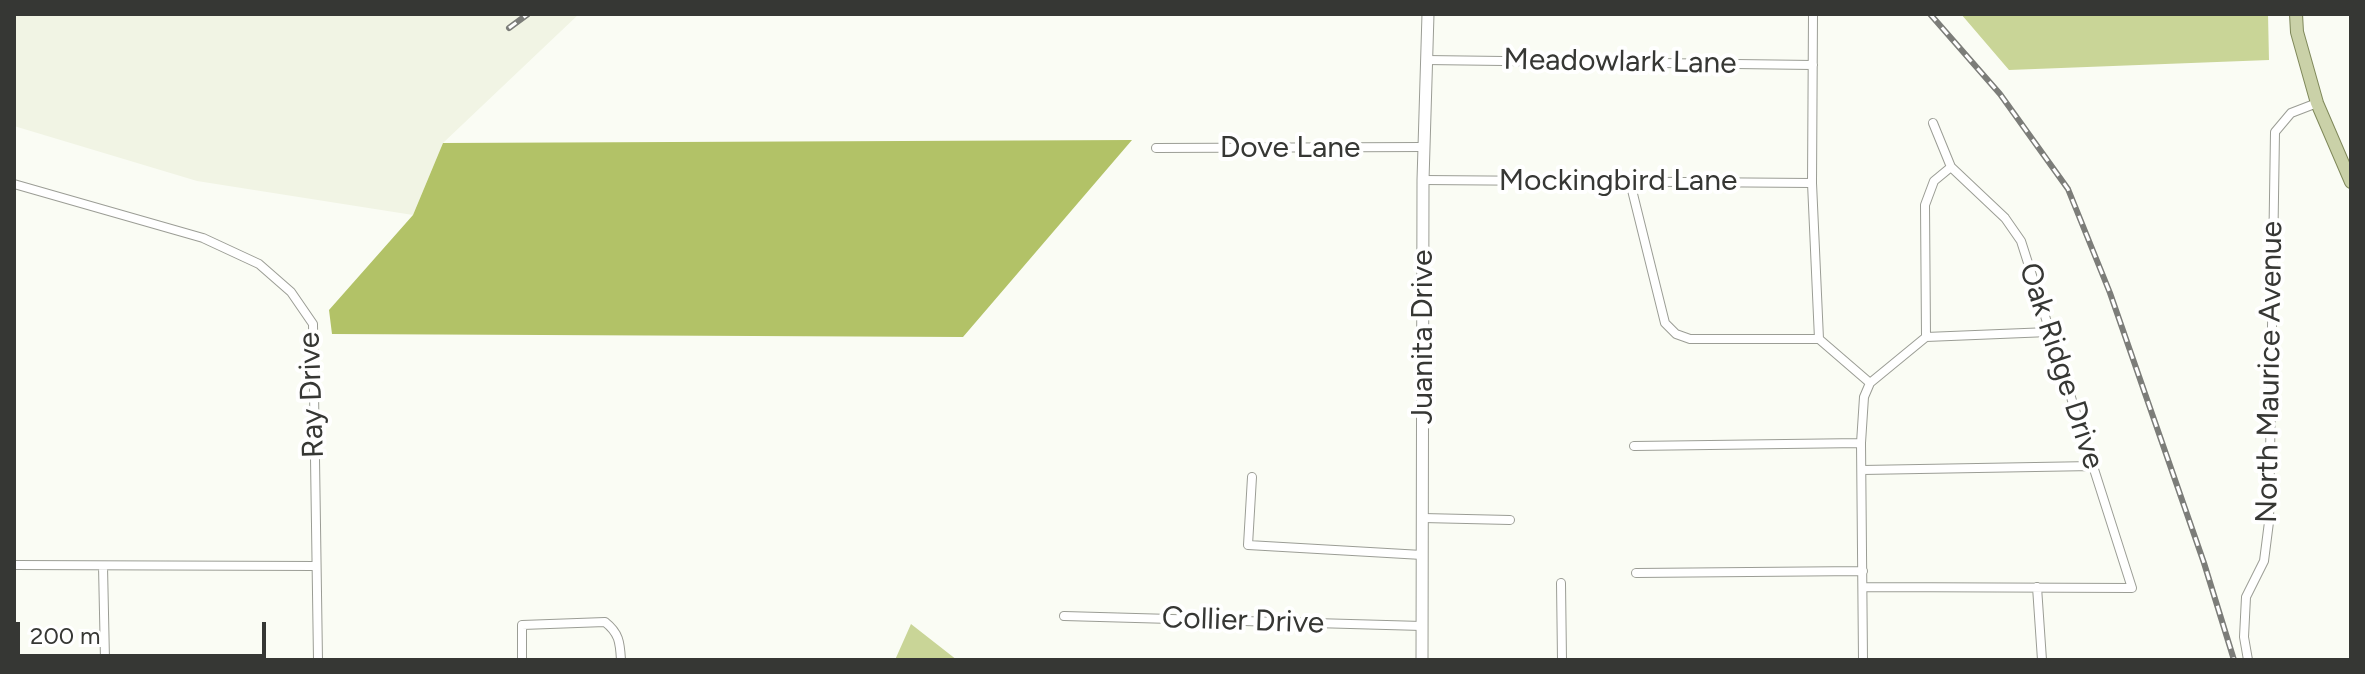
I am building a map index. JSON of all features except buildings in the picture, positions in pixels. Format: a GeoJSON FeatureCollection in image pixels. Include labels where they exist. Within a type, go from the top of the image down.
{"type":"FeatureCollection","features":[{"type":"Feature","properties":{"kind":"main road"},"geometry":{"type":"LineString","coordinates":[[2296,14],[2297,32],[2317,103],[2351,182]]}},
{"type":"Feature","properties":{"kind":"street","name":"Juanita Drive"},"geometry":{"type":"LineString","coordinates":[[1422,660],[1423,180],[1428,14]]}},
{"type":"Feature","properties":{"kind":"street"},"geometry":{"type":"LineString","coordinates":[[1813,14],[1812,183],[1819,339]]}},
{"type":"Feature","properties":{"kind":"street","name":"Meadowlark Lane"},"geometry":{"type":"LineString","coordinates":[[1426,60],[1813,65]]}},
{"type":"Feature","properties":{"kind":"street","name":"North Maurice Avenue"},"geometry":{"type":"LineString","coordinates":[[2248,660],[2244,637],[2246,597],[2264,561],[2269,522],[2275,132],[2291,113],[2317,103]]}},
{"type":"Feature","properties":{"kind":"street","name":"Oak Ridge Drive"},"geometry":{"type":"LineString","coordinates":[[1933,123],[1951,167],[2005,218],[2021,241],[2132,588],[2037,587]]}},
{"type":"Feature","properties":{"kind":"street","name":"Dove Lane"},"geometry":{"type":"LineString","coordinates":[[1156,148],[1424,147]]}},
{"type":"Feature","properties":{"kind":"street"},"geometry":{"type":"LineString","coordinates":[[1926,337],[1925,205],[1934,181],[1951,167]]}},
{"type":"Feature","properties":{"kind":"street","name":"Mockingbird Lane"},"geometry":{"type":"LineString","coordinates":[[1423,180],[1812,183]]}},
{"type":"Feature","properties":{"kind":"street"},"geometry":{"type":"LineString","coordinates":[[1630,182],[1665,323],[1676,334],[1690,339],[1819,339],[1870,383]]}},
{"type":"Feature","properties":{"kind":"street","name":"Ray Drive"},"geometry":{"type":"LineString","coordinates":[[14,184],[203,238],[259,264],[291,292],[313,324],[318,660]]}},
{"type":"Feature","properties":{"kind":"street"},"geometry":{"type":"LineString","coordinates":[[1863,660],[1861,443],[1864,397],[1870,383],[1926,337],[2049,332]]}},
{"type":"Feature","properties":{"kind":"street"},"geometry":{"type":"LineString","coordinates":[[1634,446],[1861,443]]}},
{"type":"Feature","properties":{"kind":"street"},"geometry":{"type":"LineString","coordinates":[[1862,470],[2093,466]]}},
{"type":"Feature","properties":{"kind":"street"},"geometry":{"type":"LineString","coordinates":[[1252,477],[1248,545],[1422,555]]}},
{"type":"Feature","properties":{"kind":"street"},"geometry":{"type":"LineString","coordinates":[[1423,518],[1510,520]]}},
{"type":"Feature","properties":{"kind":"street"},"geometry":{"type":"LineString","coordinates":[[14,565],[316,566]]}},
{"type":"Feature","properties":{"kind":"street"},"geometry":{"type":"LineString","coordinates":[[103,566],[105,660]]}},
{"type":"Feature","properties":{"kind":"street"},"geometry":{"type":"LineString","coordinates":[[1636,573],[1863,571]]}},
{"type":"Feature","properties":{"kind":"street"},"geometry":{"type":"LineString","coordinates":[[1561,583],[1562,660]]}},
{"type":"Feature","properties":{"kind":"street"},"geometry":{"type":"LineString","coordinates":[[1864,587],[2037,587],[2042,660]]}},
{"type":"Feature","properties":{"kind":"street","name":"Collier Drive"},"geometry":{"type":"LineString","coordinates":[[1064,616],[1422,626]]}},
{"type":"Feature","properties":{"kind":"street"},"geometry":{"type":"LineString","coordinates":[[522,660],[522,625],[605,622],[615,630],[620,640],[621,660]]}},
{"type":"Feature","properties":{"kind":"shaded area"},"geometry":{"type":"Polygon","coordinates":[[[14,14],[579,14],[443,143],[413,215],[197,181],[14,126],[14,14]]]}},
{"type":"Feature","properties":{"kind":"green space"},"geometry":{"type":"Polygon","coordinates":[[[1961,14],[2268,14],[2269,60],[2009,70],[1961,14]]]}},
{"type":"Feature","properties":{"kind":"green space"},"geometry":{"type":"Polygon","coordinates":[[[1132,140],[963,337],[332,334],[329,310],[413,215],[443,143],[1132,140]]]}},
{"type":"Feature","properties":{"kind":"green space"},"geometry":{"type":"Polygon","coordinates":[[[911,624],[957,660],[895,660],[911,624]]]}},
{"type":"Feature","properties":{"kind":"railway"},"geometry":{"type":"LineString","coordinates":[[509,28],[528,14]]}},
{"type":"Feature","properties":{"kind":"railway"},"geometry":{"type":"LineString","coordinates":[[1930,14],[2000,94],[2068,189],[2110,293],[2204,563],[2234,660]]}}]}
